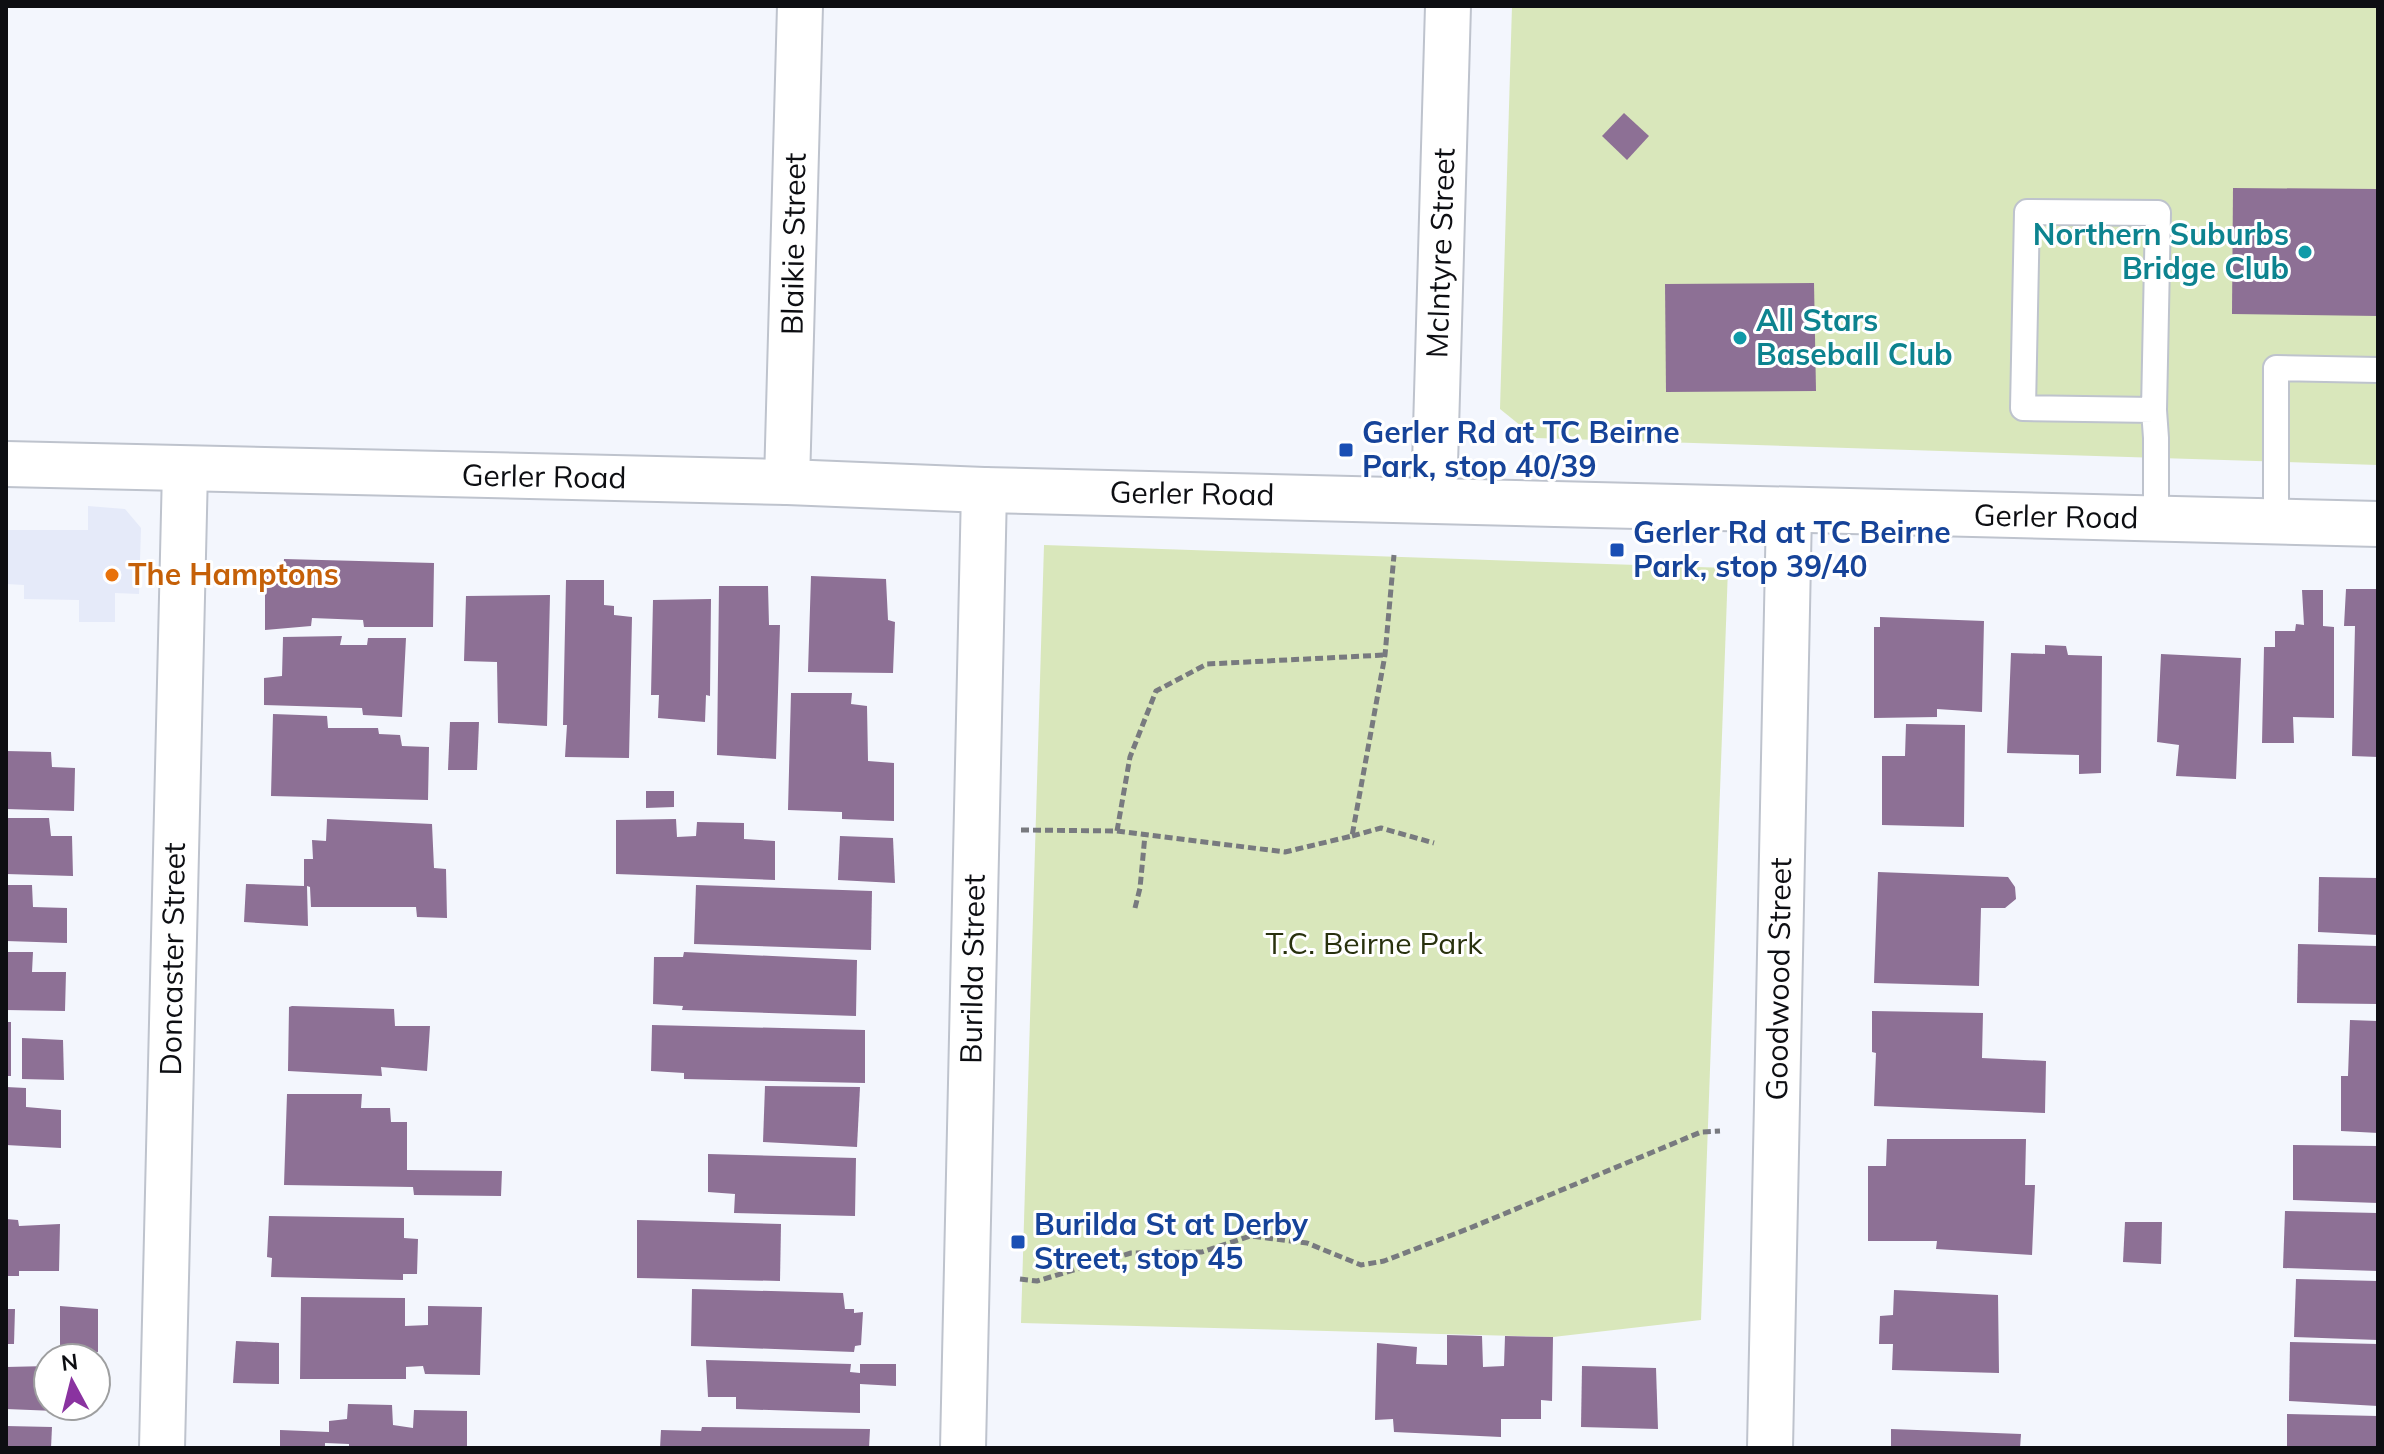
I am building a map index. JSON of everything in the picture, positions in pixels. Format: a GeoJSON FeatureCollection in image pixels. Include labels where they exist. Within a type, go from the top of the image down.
{"type":"FeatureCollection","features":[{"type":"Feature","properties":{"kind":"street","name":"Blaikie Street"},"geometry":{"type":"LineString","coordinates":[[787,482],[800,6]]}},
{"type":"Feature","properties":{"kind":"street","name":"McIntyre Street"},"geometry":{"type":"LineString","coordinates":[[1434,500],[1448,6]]}},
{"type":"Feature","properties":{"kind":"street","name":"Gerler Road"},"geometry":{"type":"LineString","coordinates":[[6,464],[2378,524]]}},
{"type":"Feature","properties":{"kind":"street","name":"Doncaster Street"},"geometry":{"type":"LineString","coordinates":[[162,1448],[185,470]]}},
{"type":"Feature","properties":{"kind":"street","name":"Burilda Street"},"geometry":{"type":"LineString","coordinates":[[963,1448],[984,490]]}},
{"type":"Feature","properties":{"kind":"street","name":"Goodwood Street"},"geometry":{"type":"LineString","coordinates":[[1770,1448],[1789,511]]}},
{"type":"Feature","properties":{"kind":"lane"},"geometry":{"type":"LineString","coordinates":[[2154,410],[2023,408],[2027,212],[2158,213],[2154,410],[2156,520]]}},
{"type":"Feature","properties":{"kind":"lane"},"geometry":{"type":"LineString","coordinates":[[2276,521],[2276,368],[2378,370]]}},
{"type":"Feature","properties":{"kind":"path"},"geometry":{"type":"LineString","coordinates":[[1352,836],[1385,655],[1394,555]]}},
{"type":"Feature","properties":{"kind":"path"},"geometry":{"type":"LineString","coordinates":[[1117,831],[1130,757],[1156,691],[1207,664],[1385,655]]}},
{"type":"Feature","properties":{"kind":"path"},"geometry":{"type":"LineString","coordinates":[[975,830],[1117,831],[1285,852],[1381,828],[1434,843]]}},
{"type":"Feature","properties":{"kind":"path"},"geometry":{"type":"LineString","coordinates":[[1135,908],[1145,835]]}},
{"type":"Feature","properties":{"kind":"path"},"geometry":{"type":"LineString","coordinates":[[1020,1279],[1037,1281],[1131,1253],[1202,1252],[1250,1236],[1307,1243],[1361,1265],[1384,1261],[1701,1132],[1720,1131]]}},
{"type":"Feature","properties":{"kind":"shaded area"},"geometry":{"type":"Polygon","coordinates":[[[88,506],[125,509],[141,528],[139,594],[115,593],[115,622],[79,622],[79,600],[24,599],[24,585],[6,584],[6,530],[88,530],[88,506]]]}},
{"type":"Feature","properties":{"kind":"green space"},"geometry":{"type":"Polygon","coordinates":[[[1512,6],[2378,6],[2378,465],[1536,438],[1500,409],[1512,6]]]}},
{"type":"Feature","properties":{"kind":"green space","name":"T.C. Beirne Park"},"geometry":{"type":"Polygon","coordinates":[[[1044,545],[1728,568],[1701,1320],[1553,1337],[1021,1323],[1044,545]]]}},
{"type":"Feature","properties":{"kind":"building"},"geometry":{"type":"Polygon","coordinates":[[[1624,113],[1649,136],[1627,160],[1602,136],[1624,113]]]}},
{"type":"Feature","properties":{"kind":"building","name":"Northern Suburbs Bridge Club"},"geometry":{"type":"Polygon","coordinates":[[[2233,188],[2378,189],[2378,316],[2232,314],[2233,188]]]}},
{"type":"Feature","properties":{"kind":"building","name":"All Stars Baseball Club"},"geometry":{"type":"Polygon","coordinates":[[[1814,283],[1816,391],[1666,392],[1665,284],[1814,283]]]}},
{"type":"Feature","properties":{"kind":"building"},"geometry":{"type":"Polygon","coordinates":[[[284,559],[434,563],[433,627],[364,627],[363,620],[312,618],[311,626],[265,630],[265,576],[283,578],[284,559]]]}},
{"type":"Feature","properties":{"kind":"building"},"geometry":{"type":"Polygon","coordinates":[[[811,576],[886,579],[888,620],[895,622],[893,673],[808,672],[811,576]]]}},
{"type":"Feature","properties":{"kind":"building"},"geometry":{"type":"Polygon","coordinates":[[[566,580],[604,580],[604,605],[614,606],[614,615],[632,617],[629,758],[565,757],[566,580]]]}},
{"type":"Feature","properties":{"kind":"building"},"geometry":{"type":"Polygon","coordinates":[[[719,586],[768,586],[769,625],[780,625],[776,759],[717,755],[719,586]]]}},
{"type":"Feature","properties":{"kind":"building"},"geometry":{"type":"Polygon","coordinates":[[[2346,589],[2378,589],[2378,757],[2352,756],[2355,626],[2344,626],[2346,589]]]}},
{"type":"Feature","properties":{"kind":"building"},"geometry":{"type":"Polygon","coordinates":[[[2302,590],[2323,590],[2323,626],[2334,627],[2334,718],[2293,717],[2294,743],[2262,743],[2264,647],[2275,647],[2275,631],[2295,631],[2296,624],[2304,625],[2302,590]]]}},
{"type":"Feature","properties":{"kind":"building"},"geometry":{"type":"Polygon","coordinates":[[[550,595],[547,726],[498,723],[497,662],[464,661],[466,596],[550,595]]]}},
{"type":"Feature","properties":{"kind":"building"},"geometry":{"type":"Polygon","coordinates":[[[711,599],[710,696],[706,695],[705,722],[658,718],[659,695],[651,695],[653,600],[711,599]]]}},
{"type":"Feature","properties":{"kind":"building"},"geometry":{"type":"Polygon","coordinates":[[[1880,617],[1984,621],[1982,712],[1937,709],[1937,717],[1874,718],[1874,627],[1880,627],[1880,617]]]}},
{"type":"Feature","properties":{"kind":"building"},"geometry":{"type":"Polygon","coordinates":[[[342,636],[340,645],[367,645],[368,638],[406,638],[402,717],[363,715],[362,708],[264,705],[264,678],[282,676],[283,637],[342,636]]]}},
{"type":"Feature","properties":{"kind":"building"},"geometry":{"type":"Polygon","coordinates":[[[2045,645],[2066,646],[2068,655],[2102,656],[2101,773],[2079,774],[2079,755],[2007,753],[2011,653],[2045,654],[2045,645]]]}},
{"type":"Feature","properties":{"kind":"building"},"geometry":{"type":"Polygon","coordinates":[[[2161,654],[2241,658],[2236,779],[2176,776],[2179,745],[2157,742],[2161,654]]]}},
{"type":"Feature","properties":{"kind":"building"},"geometry":{"type":"Polygon","coordinates":[[[791,693],[852,693],[851,704],[867,706],[868,761],[894,763],[894,821],[842,819],[842,812],[788,810],[791,693]]]}},
{"type":"Feature","properties":{"kind":"building"},"geometry":{"type":"Polygon","coordinates":[[[273,714],[327,716],[328,728],[378,728],[379,734],[400,735],[402,746],[429,747],[428,800],[271,796],[273,714]]]}},
{"type":"Feature","properties":{"kind":"building"},"geometry":{"type":"Polygon","coordinates":[[[450,722],[479,722],[477,770],[448,770],[450,722]]]}},
{"type":"Feature","properties":{"kind":"building"},"geometry":{"type":"Polygon","coordinates":[[[1906,724],[1965,725],[1964,827],[1882,825],[1882,756],[1905,756],[1906,724]]]}},
{"type":"Feature","properties":{"kind":"building"},"geometry":{"type":"Polygon","coordinates":[[[6,751],[51,752],[52,767],[75,768],[74,811],[6,809],[6,751]]]}},
{"type":"Feature","properties":{"kind":"building"},"geometry":{"type":"Polygon","coordinates":[[[646,791],[674,791],[674,807],[646,808],[646,791]]]}},
{"type":"Feature","properties":{"kind":"building"},"geometry":{"type":"Polygon","coordinates":[[[6,818],[49,818],[51,836],[72,836],[73,876],[6,874],[6,818]]]}},
{"type":"Feature","properties":{"kind":"building"},"geometry":{"type":"Polygon","coordinates":[[[327,819],[432,824],[434,868],[446,869],[447,918],[417,917],[416,907],[311,907],[310,887],[307,886],[308,926],[244,922],[246,884],[304,886],[304,859],[313,859],[312,840],[326,841],[327,819]]]}},
{"type":"Feature","properties":{"kind":"building"},"geometry":{"type":"Polygon","coordinates":[[[676,819],[677,837],[696,836],[697,822],[744,823],[744,839],[775,841],[775,880],[616,874],[616,820],[676,819]]]}},
{"type":"Feature","properties":{"kind":"building"},"geometry":{"type":"Polygon","coordinates":[[[840,836],[893,838],[895,883],[838,880],[840,836]]]}},
{"type":"Feature","properties":{"kind":"building"},"geometry":{"type":"Polygon","coordinates":[[[1878,872],[2008,877],[2015,887],[2016,899],[2005,908],[1981,908],[1979,986],[1874,983],[1878,872]]]}},
{"type":"Feature","properties":{"kind":"building"},"geometry":{"type":"Polygon","coordinates":[[[2319,877],[2378,878],[2378,935],[2318,932],[2319,877]]]}},
{"type":"Feature","properties":{"kind":"building"},"geometry":{"type":"Polygon","coordinates":[[[6,885],[32,885],[33,907],[67,908],[67,943],[6,941],[6,885]]]}},
{"type":"Feature","properties":{"kind":"building"},"geometry":{"type":"Polygon","coordinates":[[[696,885],[872,891],[871,950],[694,944],[696,885]]]}},
{"type":"Feature","properties":{"kind":"building"},"geometry":{"type":"Polygon","coordinates":[[[2298,944],[2378,946],[2378,1004],[2297,1003],[2298,944]]]}},
{"type":"Feature","properties":{"kind":"building"},"geometry":{"type":"Polygon","coordinates":[[[6,952],[33,952],[32,972],[66,972],[65,1011],[6,1010],[6,952]]]}},
{"type":"Feature","properties":{"kind":"building"},"geometry":{"type":"Polygon","coordinates":[[[684,952],[857,960],[856,1016],[682,1010],[683,1006],[653,1004],[654,957],[683,957],[684,952]]]}},
{"type":"Feature","properties":{"kind":"building"},"geometry":{"type":"Polygon","coordinates":[[[289,1007],[394,1009],[395,1026],[430,1026],[427,1071],[381,1067],[382,1076],[288,1071],[289,1007]]]}},
{"type":"Feature","properties":{"kind":"building"},"geometry":{"type":"Polygon","coordinates":[[[1872,1011],[1983,1013],[1982,1058],[2046,1061],[2045,1113],[1874,1106],[1876,1053],[1872,1052],[1872,1011]]]}},
{"type":"Feature","properties":{"kind":"building"},"geometry":{"type":"Polygon","coordinates":[[[2350,1020],[2378,1021],[2378,1133],[2341,1131],[2341,1076],[2348,1076],[2350,1020]]]}},
{"type":"Feature","properties":{"kind":"building"},"geometry":{"type":"Polygon","coordinates":[[[6,1022],[11,1022],[11,1076],[6,1076],[6,1022]]]}},
{"type":"Feature","properties":{"kind":"building"},"geometry":{"type":"Polygon","coordinates":[[[652,1025],[865,1030],[865,1083],[684,1079],[684,1073],[651,1071],[652,1025]]]}},
{"type":"Feature","properties":{"kind":"building"},"geometry":{"type":"Polygon","coordinates":[[[22,1038],[63,1040],[64,1080],[22,1079],[22,1038]]]}},
{"type":"Feature","properties":{"kind":"building"},"geometry":{"type":"Polygon","coordinates":[[[765,1086],[860,1087],[857,1147],[763,1142],[765,1086]]]}},
{"type":"Feature","properties":{"kind":"building"},"geometry":{"type":"Polygon","coordinates":[[[6,1087],[26,1088],[26,1107],[61,1110],[61,1148],[6,1145],[6,1087]]]}},
{"type":"Feature","properties":{"kind":"building"},"geometry":{"type":"Polygon","coordinates":[[[287,1094],[362,1094],[361,1108],[390,1108],[391,1122],[407,1122],[407,1170],[502,1171],[501,1196],[414,1195],[413,1187],[284,1185],[287,1094]]]}},
{"type":"Feature","properties":{"kind":"building"},"geometry":{"type":"Polygon","coordinates":[[[1887,1139],[2026,1139],[2025,1185],[2035,1185],[2032,1255],[1936,1249],[1937,1241],[1868,1241],[1868,1166],[1886,1166],[1887,1139]]]}},
{"type":"Feature","properties":{"kind":"building"},"geometry":{"type":"Polygon","coordinates":[[[2293,1145],[2378,1146],[2378,1203],[2293,1200],[2293,1145]]]}},
{"type":"Feature","properties":{"kind":"building"},"geometry":{"type":"Polygon","coordinates":[[[708,1154],[856,1158],[855,1216],[734,1213],[735,1194],[708,1192],[708,1154]]]}},
{"type":"Feature","properties":{"kind":"building"},"geometry":{"type":"Polygon","coordinates":[[[2285,1211],[2378,1213],[2378,1271],[2283,1268],[2285,1211]]]}},
{"type":"Feature","properties":{"kind":"building"},"geometry":{"type":"Polygon","coordinates":[[[269,1216],[404,1218],[404,1238],[418,1239],[417,1274],[403,1274],[403,1280],[271,1277],[272,1258],[267,1257],[269,1216]]]}},
{"type":"Feature","properties":{"kind":"building"},"geometry":{"type":"Polygon","coordinates":[[[6,1219],[18,1220],[19,1226],[60,1224],[59,1271],[19,1271],[19,1276],[6,1276],[6,1219]]]}},
{"type":"Feature","properties":{"kind":"building"},"geometry":{"type":"Polygon","coordinates":[[[637,1220],[781,1224],[780,1281],[637,1278],[637,1220]]]}},
{"type":"Feature","properties":{"kind":"building"},"geometry":{"type":"Polygon","coordinates":[[[2125,1222],[2162,1222],[2161,1264],[2123,1262],[2125,1222]]]}},
{"type":"Feature","properties":{"kind":"building"},"geometry":{"type":"Polygon","coordinates":[[[2296,1279],[2378,1281],[2378,1340],[2294,1337],[2296,1279]]]}},
{"type":"Feature","properties":{"kind":"building"},"geometry":{"type":"Polygon","coordinates":[[[692,1289],[843,1293],[845,1309],[854,1309],[854,1313],[863,1312],[861,1345],[855,1346],[854,1352],[691,1346],[692,1289]]]}},
{"type":"Feature","properties":{"kind":"building"},"geometry":{"type":"Polygon","coordinates":[[[1894,1290],[1998,1295],[1999,1373],[1892,1370],[1893,1344],[1879,1344],[1880,1316],[1893,1315],[1894,1290]]]}},
{"type":"Feature","properties":{"kind":"building"},"geometry":{"type":"Polygon","coordinates":[[[301,1297],[405,1298],[405,1326],[428,1325],[428,1306],[482,1307],[480,1375],[425,1374],[423,1366],[406,1367],[406,1379],[300,1379],[301,1297]]]}},
{"type":"Feature","properties":{"kind":"building"},"geometry":{"type":"Polygon","coordinates":[[[60,1306],[98,1309],[98,1342],[60,1342],[60,1306]]]}},
{"type":"Feature","properties":{"kind":"building"},"geometry":{"type":"Polygon","coordinates":[[[6,1309],[15,1309],[14,1344],[6,1344],[6,1309]]]}},
{"type":"Feature","properties":{"kind":"building"},"geometry":{"type":"Polygon","coordinates":[[[1447,1335],[1482,1336],[1483,1367],[1504,1366],[1505,1336],[1553,1337],[1552,1401],[1541,1400],[1541,1419],[1501,1419],[1501,1437],[1394,1432],[1393,1419],[1375,1420],[1377,1343],[1417,1347],[1416,1364],[1447,1365],[1447,1335]]]}},
{"type":"Feature","properties":{"kind":"building"},"geometry":{"type":"Polygon","coordinates":[[[236,1341],[279,1343],[279,1384],[233,1383],[236,1341]]]}},
{"type":"Feature","properties":{"kind":"building"},"geometry":{"type":"Polygon","coordinates":[[[2290,1342],[2378,1344],[2378,1406],[2289,1401],[2290,1342]]]}},
{"type":"Feature","properties":{"kind":"building"},"geometry":{"type":"Polygon","coordinates":[[[706,1360],[851,1364],[850,1372],[860,1373],[860,1364],[896,1364],[896,1386],[860,1384],[860,1413],[736,1409],[736,1397],[708,1397],[706,1360]]]}},
{"type":"Feature","properties":{"kind":"building"},"geometry":{"type":"Polygon","coordinates":[[[32,1366],[32,1410],[6,1409],[6,1367],[32,1366]]]}},
{"type":"Feature","properties":{"kind":"building"},"geometry":{"type":"Polygon","coordinates":[[[1582,1366],[1656,1368],[1658,1429],[1581,1427],[1582,1366]]]}},
{"type":"Feature","properties":{"kind":"building"},"geometry":{"type":"Polygon","coordinates":[[[348,1404],[392,1405],[393,1425],[413,1428],[414,1410],[467,1411],[467,1448],[349,1448],[349,1444],[325,1443],[325,1448],[280,1448],[280,1430],[329,1432],[329,1421],[347,1419],[348,1404]]]}},
{"type":"Feature","properties":{"kind":"building"},"geometry":{"type":"Polygon","coordinates":[[[2287,1414],[2378,1416],[2378,1448],[2287,1448],[2287,1414]]]}},
{"type":"Feature","properties":{"kind":"building"},"geometry":{"type":"Polygon","coordinates":[[[6,1426],[52,1427],[51,1448],[6,1448],[6,1426]]]}},
{"type":"Feature","properties":{"kind":"building"},"geometry":{"type":"Polygon","coordinates":[[[702,1427],[870,1429],[869,1448],[660,1448],[661,1430],[701,1431],[702,1427]]]}},
{"type":"Feature","properties":{"kind":"building"},"geometry":{"type":"Polygon","coordinates":[[[1891,1429],[2021,1434],[2020,1448],[1891,1448],[1891,1429]]]}},
{"type":"Feature","properties":{"kind":"place","name":"Northern Suburbs Bridge Club"},"geometry":{"type":"Point","coordinates":[2305,252]}},
{"type":"Feature","properties":{"kind":"place","name":"All Stars Baseball Club"},"geometry":{"type":"Point","coordinates":[1740,338]}},
{"type":"Feature","properties":{"kind":"place","name":"Gerler Rd at TC Beirne Park, stop 40/39"},"geometry":{"type":"Point","coordinates":[1346,450]}},
{"type":"Feature","properties":{"kind":"place","name":"Gerler Rd at TC Beirne Park, stop 39/40"},"geometry":{"type":"Point","coordinates":[1617,550]}},
{"type":"Feature","properties":{"kind":"place","name":"The Hamptons"},"geometry":{"type":"Point","coordinates":[112,575]}},
{"type":"Feature","properties":{"kind":"place","name":"Burilda St at Derby Street, stop 45"},"geometry":{"type":"Point","coordinates":[1018,1242]}}]}
